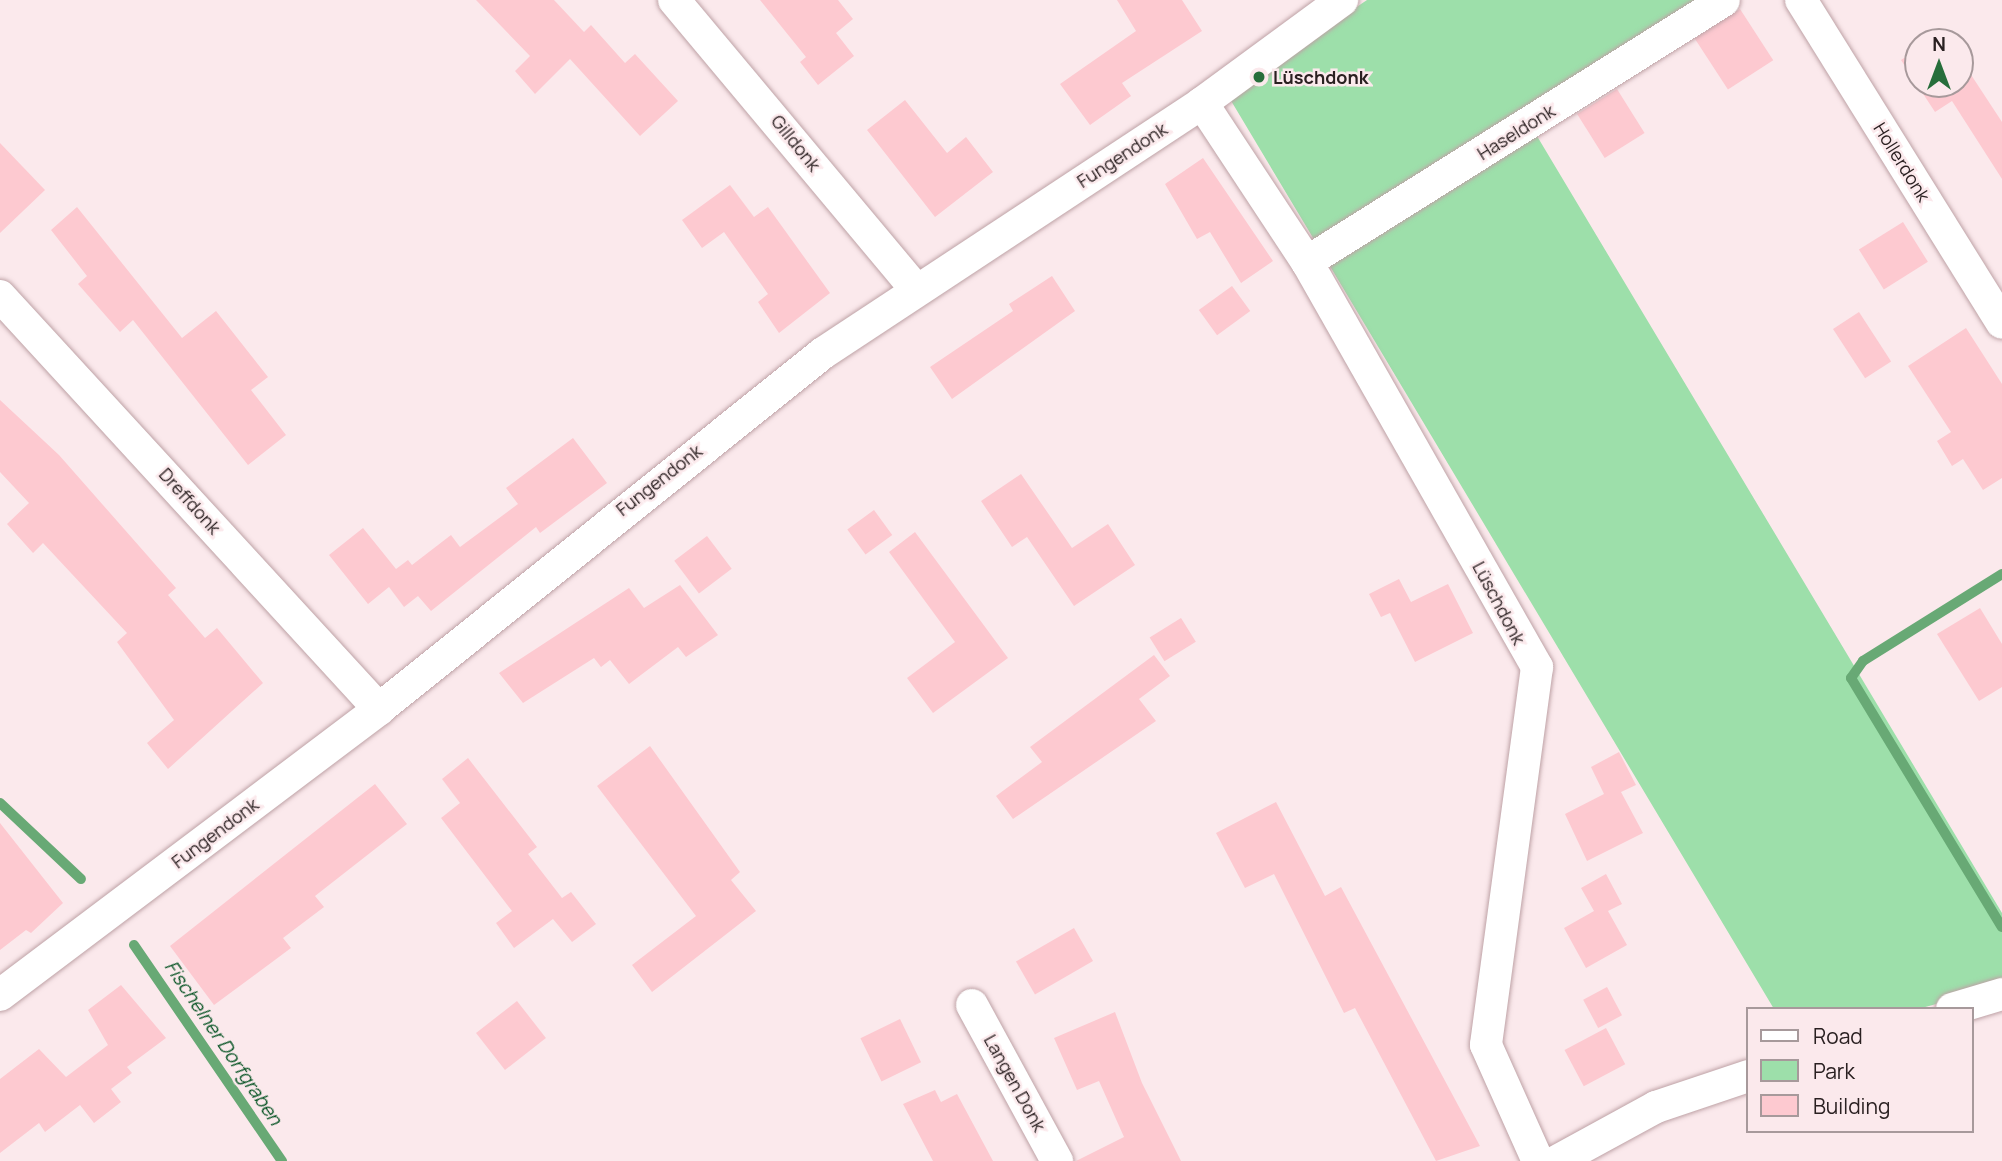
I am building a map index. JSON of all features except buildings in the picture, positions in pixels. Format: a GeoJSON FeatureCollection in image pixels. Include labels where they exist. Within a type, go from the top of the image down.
{"type":"FeatureCollection","features":[{"type":"Feature","properties":{"kind":"street","name":"Gilldonk"},"geometry":{"type":"LineString","coordinates":[[674,0],[916,289]]}},
{"type":"Feature","properties":{"kind":"street","name":"Fungendonk"},"geometry":{"type":"LineString","coordinates":[[0,995],[379,709],[640,494],[916,289],[1202,103],[1342,0]]}},
{"type":"Feature","properties":{"kind":"street","name":"Haseldonk"},"geometry":{"type":"LineString","coordinates":[[1307,262],[1724,0]]}},
{"type":"Feature","properties":{"kind":"street","name":"Hollerdonk"},"geometry":{"type":"LineString","coordinates":[[1801,0],[2002,323]]}},
{"type":"Feature","properties":{"kind":"street","name":"Lüschdonk"},"geometry":{"type":"LineString","coordinates":[[1202,103],[1307,262],[1537,667],[1486,1045],[1538,1161]]}},
{"type":"Feature","properties":{"kind":"street","name":"Dreffdonk"},"geometry":{"type":"LineString","coordinates":[[0,296],[379,709]]}},
{"type":"Feature","properties":{"kind":"street"},"geometry":{"type":"LineString","coordinates":[[1959,1007],[2002,994]]}},
{"type":"Feature","properties":{"kind":"street","name":"Langen Donk"},"geometry":{"type":"LineString","coordinates":[[972,1005],[1057,1161]]}},
{"type":"Feature","properties":{"kind":"street"},"geometry":{"type":"LineString","coordinates":[[1557,1161],[1656,1107],[1746,1077]]}},
{"type":"Feature","properties":{"kind":"green space"},"geometry":{"type":"Polygon","coordinates":[[[1367,0],[1702,0],[1525,116],[2002,913],[2002,986],[1925,1007],[1773,1007],[1227,94],[1367,0]]]}},
{"type":"Feature","properties":{"kind":"waterway"},"geometry":{"type":"LineString","coordinates":[[2002,574],[1863,661],[1851,678],[2002,927]]}},
{"type":"Feature","properties":{"kind":"waterway","name":"Fischelner Dorfgraben"},"geometry":{"type":"LineString","coordinates":[[0,803],[81,879]]}},
{"type":"Feature","properties":{"kind":"waterway","name":"Fischelner Dorfgraben"},"geometry":{"type":"LineString","coordinates":[[134,945],[282,1161]]}},
{"type":"Feature","properties":{"kind":"place","name":"Lüschdonk"},"geometry":{"type":"Point","coordinates":[1259,77]}}]}
